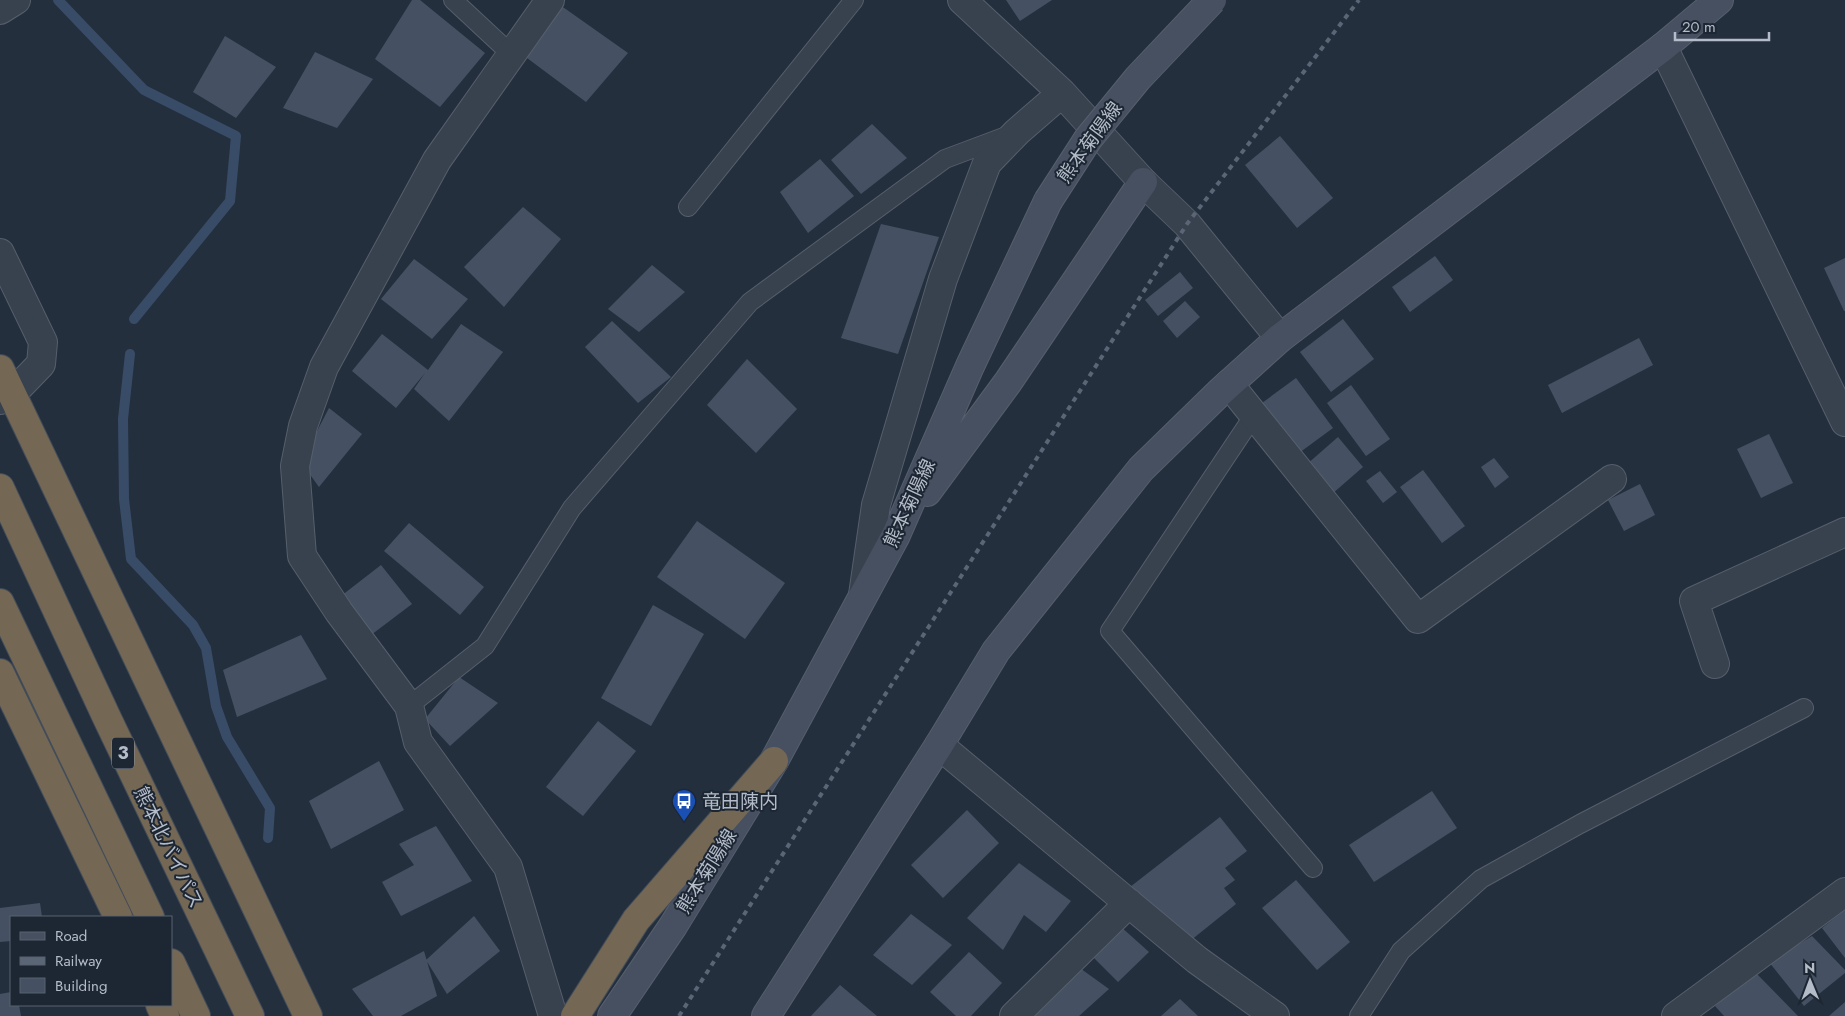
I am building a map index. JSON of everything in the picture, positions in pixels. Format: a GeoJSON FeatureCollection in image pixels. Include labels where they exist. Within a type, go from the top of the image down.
{"type":"FeatureCollection","features":[{"type":"Feature","properties":{"kind":"highway"},"geometry":{"type":"LineString","coordinates":[[0,369],[6,397],[308,1016]]}},
{"type":"Feature","properties":{"kind":"highway","name":"熊本北バイパス"},"geometry":{"type":"LineString","coordinates":[[0,488],[106,718],[250,1016]]}},
{"type":"Feature","properties":{"kind":"highway"},"geometry":{"type":"LineString","coordinates":[[0,604],[150,916]]}},
{"type":"Feature","properties":{"kind":"highway"},"geometry":{"type":"LineString","coordinates":[[0,673],[118,916]]}},
{"type":"Feature","properties":{"kind":"highway"},"geometry":{"type":"LineString","coordinates":[[574,1016],[636,920],[774,761]]}},
{"type":"Feature","properties":{"kind":"highway"},"geometry":{"type":"LineString","coordinates":[[172,965],[196,1016]]}},
{"type":"Feature","properties":{"kind":"main road","name":"熊本菊陽線"},"geometry":{"type":"LineString","coordinates":[[612,1016],[672,926],[774,761],[896,535],[970,366],[1048,201],[1088,139],[1113,108],[1138,78],[1212,0]]}},
{"type":"Feature","properties":{"kind":"main road"},"geometry":{"type":"LineString","coordinates":[[766,1016],[939,745],[996,651],[1141,469],[1229,384],[1280,338],[1663,47],[1719,0]]}},
{"type":"Feature","properties":{"kind":"main road"},"geometry":{"type":"LineString","coordinates":[[896,535],[1008,382],[1143,182]]}},
{"type":"Feature","properties":{"kind":"street"},"geometry":{"type":"LineString","coordinates":[[0,10],[16,0]]}},
{"type":"Feature","properties":{"kind":"street"},"geometry":{"type":"LineString","coordinates":[[550,0],[437,160],[324,367],[303,426],[295,466],[302,556],[339,612],[409,706],[418,742],[508,867],[553,1016]]}},
{"type":"Feature","properties":{"kind":"street"},"geometry":{"type":"LineString","coordinates":[[962,0],[1062,93],[1143,182],[1187,224],[1280,338]]}},
{"type":"Feature","properties":{"kind":"street"},"geometry":{"type":"LineString","coordinates":[[1663,47],[1845,422]]}},
{"type":"Feature","properties":{"kind":"street"},"geometry":{"type":"LineString","coordinates":[[862,596],[876,505],[943,279],[987,163],[1017,132],[1062,93]]}},
{"type":"Feature","properties":{"kind":"street"},"geometry":{"type":"LineString","coordinates":[[0,253],[42,342],[41,364],[6,397]]}},
{"type":"Feature","properties":{"kind":"street"},"geometry":{"type":"LineString","coordinates":[[1229,384],[1418,619],[1612,479]]}},
{"type":"Feature","properties":{"kind":"street"},"geometry":{"type":"LineString","coordinates":[[1715,664],[1694,601],[1845,532]]}},
{"type":"Feature","properties":{"kind":"street"},"geometry":{"type":"LineString","coordinates":[[939,745],[1197,960],[1275,1016]]}},
{"type":"Feature","properties":{"kind":"street"},"geometry":{"type":"LineString","coordinates":[[1676,1016],[1845,892]]}},
{"type":"Feature","properties":{"kind":"street"},"geometry":{"type":"LineString","coordinates":[[1014,1016],[1128,903]]}},
{"type":"Feature","properties":{"kind":"lane"},"geometry":{"type":"LineString","coordinates":[[453,0],[512,55]]}},
{"type":"Feature","properties":{"kind":"lane"},"geometry":{"type":"LineString","coordinates":[[688,207],[854,0]]}},
{"type":"Feature","properties":{"kind":"lane"},"geometry":{"type":"LineString","coordinates":[[409,706],[485,646],[572,508],[750,302],[945,159],[1017,132]]}},
{"type":"Feature","properties":{"kind":"lane"},"geometry":{"type":"LineString","coordinates":[[1254,415],[1110,631],[1313,868]]}},
{"type":"Feature","properties":{"kind":"lane"},"geometry":{"type":"LineString","coordinates":[[1359,1016],[1401,951],[1481,879],[1580,824],[1804,708]]}},
{"type":"Feature","properties":{"kind":"building"},"geometry":{"type":"Polygon","coordinates":[[[412,0],[420,0],[485,53],[440,107],[375,59],[412,0]]]}},
{"type":"Feature","properties":{"kind":"building"},"geometry":{"type":"Polygon","coordinates":[[[1006,0],[1052,0],[1020,21],[1006,0]]]}},
{"type":"Feature","properties":{"kind":"building"},"geometry":{"type":"Polygon","coordinates":[[[560,5],[628,53],[586,102],[523,55],[560,5]]]}},
{"type":"Feature","properties":{"kind":"building"},"geometry":{"type":"Polygon","coordinates":[[[225,36],[276,67],[236,118],[193,92],[225,36]]]}},
{"type":"Feature","properties":{"kind":"building"},"geometry":{"type":"Polygon","coordinates":[[[315,52],[373,79],[337,128],[283,108],[315,52]]]}},
{"type":"Feature","properties":{"kind":"building"},"geometry":{"type":"Polygon","coordinates":[[[872,124],[907,158],[861,194],[831,160],[872,124]]]}},
{"type":"Feature","properties":{"kind":"building"},"geometry":{"type":"Polygon","coordinates":[[[1280,136],[1333,198],[1297,228],[1245,165],[1280,136]]]}},
{"type":"Feature","properties":{"kind":"building"},"geometry":{"type":"Polygon","coordinates":[[[820,159],[854,196],[808,233],[780,192],[820,159]]]}},
{"type":"Feature","properties":{"kind":"building"},"geometry":{"type":"Polygon","coordinates":[[[523,207],[561,239],[504,307],[464,267],[523,207]]]}},
{"type":"Feature","properties":{"kind":"building"},"geometry":{"type":"Polygon","coordinates":[[[881,224],[939,237],[898,354],[841,338],[881,224]]]}},
{"type":"Feature","properties":{"kind":"building"},"geometry":{"type":"Polygon","coordinates":[[[1435,256],[1453,280],[1410,312],[1392,287],[1435,256]]]}},
{"type":"Feature","properties":{"kind":"building"},"geometry":{"type":"Polygon","coordinates":[[[1845,258],[1845,311],[1844,311],[1824,268],[1845,258]]]}},
{"type":"Feature","properties":{"kind":"building"},"geometry":{"type":"Polygon","coordinates":[[[414,259],[468,299],[432,339],[381,299],[414,259]]]}},
{"type":"Feature","properties":{"kind":"building"},"geometry":{"type":"Polygon","coordinates":[[[652,265],[685,292],[639,332],[608,309],[652,265]]]}},
{"type":"Feature","properties":{"kind":"building"},"geometry":{"type":"Polygon","coordinates":[[[1180,272],[1193,288],[1158,316],[1145,300],[1180,272]]]}},
{"type":"Feature","properties":{"kind":"building"},"geometry":{"type":"Polygon","coordinates":[[[1185,301],[1200,317],[1177,338],[1163,321],[1185,301]]]}},
{"type":"Feature","properties":{"kind":"building"},"geometry":{"type":"Polygon","coordinates":[[[1343,319],[1374,359],[1331,392],[1300,352],[1343,319]]]}},
{"type":"Feature","properties":{"kind":"building"},"geometry":{"type":"Polygon","coordinates":[[[612,321],[671,377],[638,403],[585,347],[612,321]]]}},
{"type":"Feature","properties":{"kind":"building"},"geometry":{"type":"Polygon","coordinates":[[[461,324],[503,352],[449,421],[414,389],[425,373],[396,408],[352,371],[382,334],[428,370],[461,324]]]}},
{"type":"Feature","properties":{"kind":"building"},"geometry":{"type":"Polygon","coordinates":[[[1639,338],[1653,365],[1562,413],[1548,385],[1639,338]]]}},
{"type":"Feature","properties":{"kind":"building"},"geometry":{"type":"Polygon","coordinates":[[[747,359],[797,409],[756,453],[707,405],[747,359]]]}},
{"type":"Feature","properties":{"kind":"building"},"geometry":{"type":"Polygon","coordinates":[[[1296,378],[1333,428],[1299,453],[1262,403],[1296,378]]]}},
{"type":"Feature","properties":{"kind":"building"},"geometry":{"type":"Polygon","coordinates":[[[1351,385],[1390,439],[1366,456],[1327,403],[1351,385]]]}},
{"type":"Feature","properties":{"kind":"building"},"geometry":{"type":"Polygon","coordinates":[[[329,408],[362,434],[319,487],[301,462],[329,408]]]}},
{"type":"Feature","properties":{"kind":"building"},"geometry":{"type":"Polygon","coordinates":[[[1769,434],[1793,483],[1761,498],[1737,449],[1769,434]]]}},
{"type":"Feature","properties":{"kind":"building"},"geometry":{"type":"Polygon","coordinates":[[[1338,437],[1363,467],[1332,494],[1306,465],[1338,437]]]}},
{"type":"Feature","properties":{"kind":"building"},"geometry":{"type":"Polygon","coordinates":[[[1494,458],[1509,477],[1495,488],[1481,467],[1494,458]]]}},
{"type":"Feature","properties":{"kind":"building"},"geometry":{"type":"Polygon","coordinates":[[[1423,470],[1465,526],[1442,543],[1400,487],[1423,470]]]}},
{"type":"Feature","properties":{"kind":"building"},"geometry":{"type":"Polygon","coordinates":[[[1380,471],[1397,492],[1383,503],[1366,481],[1380,471]]]}},
{"type":"Feature","properties":{"kind":"building"},"geometry":{"type":"Polygon","coordinates":[[[1640,484],[1655,515],[1624,531],[1608,500],[1640,484]]]}},
{"type":"Feature","properties":{"kind":"building"},"geometry":{"type":"Polygon","coordinates":[[[697,521],[785,583],[745,639],[657,577],[697,521]]]}},
{"type":"Feature","properties":{"kind":"building"},"geometry":{"type":"Polygon","coordinates":[[[409,523],[484,587],[460,615],[384,551],[409,523]]]}},
{"type":"Feature","properties":{"kind":"building"},"geometry":{"type":"Polygon","coordinates":[[[381,565],[412,604],[371,635],[341,596],[381,565]]]}},
{"type":"Feature","properties":{"kind":"building"},"geometry":{"type":"Polygon","coordinates":[[[653,605],[704,634],[651,726],[601,698],[653,605]]]}},
{"type":"Feature","properties":{"kind":"building"},"geometry":{"type":"Polygon","coordinates":[[[301,635],[327,679],[237,717],[223,670],[301,635]]]}},
{"type":"Feature","properties":{"kind":"building"},"geometry":{"type":"Polygon","coordinates":[[[459,677],[498,703],[450,746],[425,719],[459,677]]]}},
{"type":"Feature","properties":{"kind":"building"},"geometry":{"type":"Polygon","coordinates":[[[598,721],[636,751],[583,816],[546,787],[598,721]]]}},
{"type":"Feature","properties":{"kind":"building"},"geometry":{"type":"Polygon","coordinates":[[[379,761],[404,810],[331,849],[309,801],[379,761]]]}},
{"type":"Feature","properties":{"kind":"building"},"geometry":{"type":"Polygon","coordinates":[[[1432,791],[1457,828],[1374,882],[1349,845],[1432,791]]]}},
{"type":"Feature","properties":{"kind":"building"},"geometry":{"type":"Polygon","coordinates":[[[967,810],[999,843],[943,898],[911,865],[967,810]]]}},
{"type":"Feature","properties":{"kind":"building"},"geometry":{"type":"Polygon","coordinates":[[[1220,817],[1247,851],[1225,868],[1235,880],[1224,888],[1236,904],[1180,949],[1130,887],[1220,817]]]}},
{"type":"Feature","properties":{"kind":"building"},"geometry":{"type":"Polygon","coordinates":[[[436,826],[472,881],[401,916],[382,882],[414,865],[399,844],[436,826]]]}},
{"type":"Feature","properties":{"kind":"building"},"geometry":{"type":"Polygon","coordinates":[[[1019,863],[1071,901],[1046,932],[1024,915],[1003,950],[967,918],[1019,863]]]}},
{"type":"Feature","properties":{"kind":"building"},"geometry":{"type":"Polygon","coordinates":[[[1296,880],[1350,942],[1317,970],[1262,908],[1296,880]]]}},
{"type":"Feature","properties":{"kind":"building"},"geometry":{"type":"Polygon","coordinates":[[[40,903],[42,916],[10,916],[10,941],[0,942],[0,908],[40,903]]]}},
{"type":"Feature","properties":{"kind":"building"},"geometry":{"type":"Polygon","coordinates":[[[1845,910],[1845,958],[1822,928],[1845,910]]]}},
{"type":"Feature","properties":{"kind":"building"},"geometry":{"type":"Polygon","coordinates":[[[911,914],[952,945],[912,985],[873,955],[911,914]]]}},
{"type":"Feature","properties":{"kind":"building"},"geometry":{"type":"Polygon","coordinates":[[[474,916],[500,951],[447,994],[426,960],[474,916]]]}},
{"type":"Feature","properties":{"kind":"building"},"geometry":{"type":"Polygon","coordinates":[[[1120,926],[1149,952],[1118,982],[1091,955],[1120,926]]]}},
{"type":"Feature","properties":{"kind":"building"},"geometry":{"type":"Polygon","coordinates":[[[1812,936],[1845,970],[1845,973],[1804,1006],[1769,962],[1812,936]]]}},
{"type":"Feature","properties":{"kind":"building"},"geometry":{"type":"Polygon","coordinates":[[[424,951],[437,996],[401,1016],[373,1016],[352,989],[424,951]]]}},
{"type":"Feature","properties":{"kind":"building"},"geometry":{"type":"Polygon","coordinates":[[[969,952],[1002,983],[971,1016],[956,1016],[930,992],[969,952]]]}},
{"type":"Feature","properties":{"kind":"building"},"geometry":{"type":"Polygon","coordinates":[[[1077,966],[1109,989],[1079,1016],[1027,1016],[1077,966]]]}},
{"type":"Feature","properties":{"kind":"building"},"geometry":{"type":"Polygon","coordinates":[[[1755,972],[1798,1016],[1724,1016],[1715,1006],[1755,972]]]}},
{"type":"Feature","properties":{"kind":"building"},"geometry":{"type":"Polygon","coordinates":[[[840,985],[877,1016],[811,1016],[840,985]]]}},
{"type":"Feature","properties":{"kind":"building"},"geometry":{"type":"Polygon","coordinates":[[[10,992],[10,1006],[19,1006],[21,1016],[0,1016],[0,994],[10,992]]]}},
{"type":"Feature","properties":{"kind":"building"},"geometry":{"type":"Polygon","coordinates":[[[1180,999],[1198,1016],[1161,1016],[1180,999]]]}},
{"type":"Feature","properties":{"kind":"building"},"geometry":{"type":"Polygon","coordinates":[[[1845,1002],[1845,1016],[1829,1016],[1845,1002]]]}},
{"type":"Feature","properties":{"kind":"waterway"},"geometry":{"type":"LineString","coordinates":[[58,0],[144,90],[236,136],[230,201],[134,319]]}},
{"type":"Feature","properties":{"kind":"waterway"},"geometry":{"type":"LineString","coordinates":[[130,354],[123,419],[124,499],[131,559],[193,625],[206,648],[216,706],[227,737],[270,808],[268,838]]}},
{"type":"Feature","properties":{"kind":"railway"},"geometry":{"type":"LineString","coordinates":[[679,1016],[1187,224],[1359,0]]}},
{"type":"Feature","properties":{"kind":"place","name":"竜田陳内"},"geometry":{"type":"Point","coordinates":[684,822]}}]}
